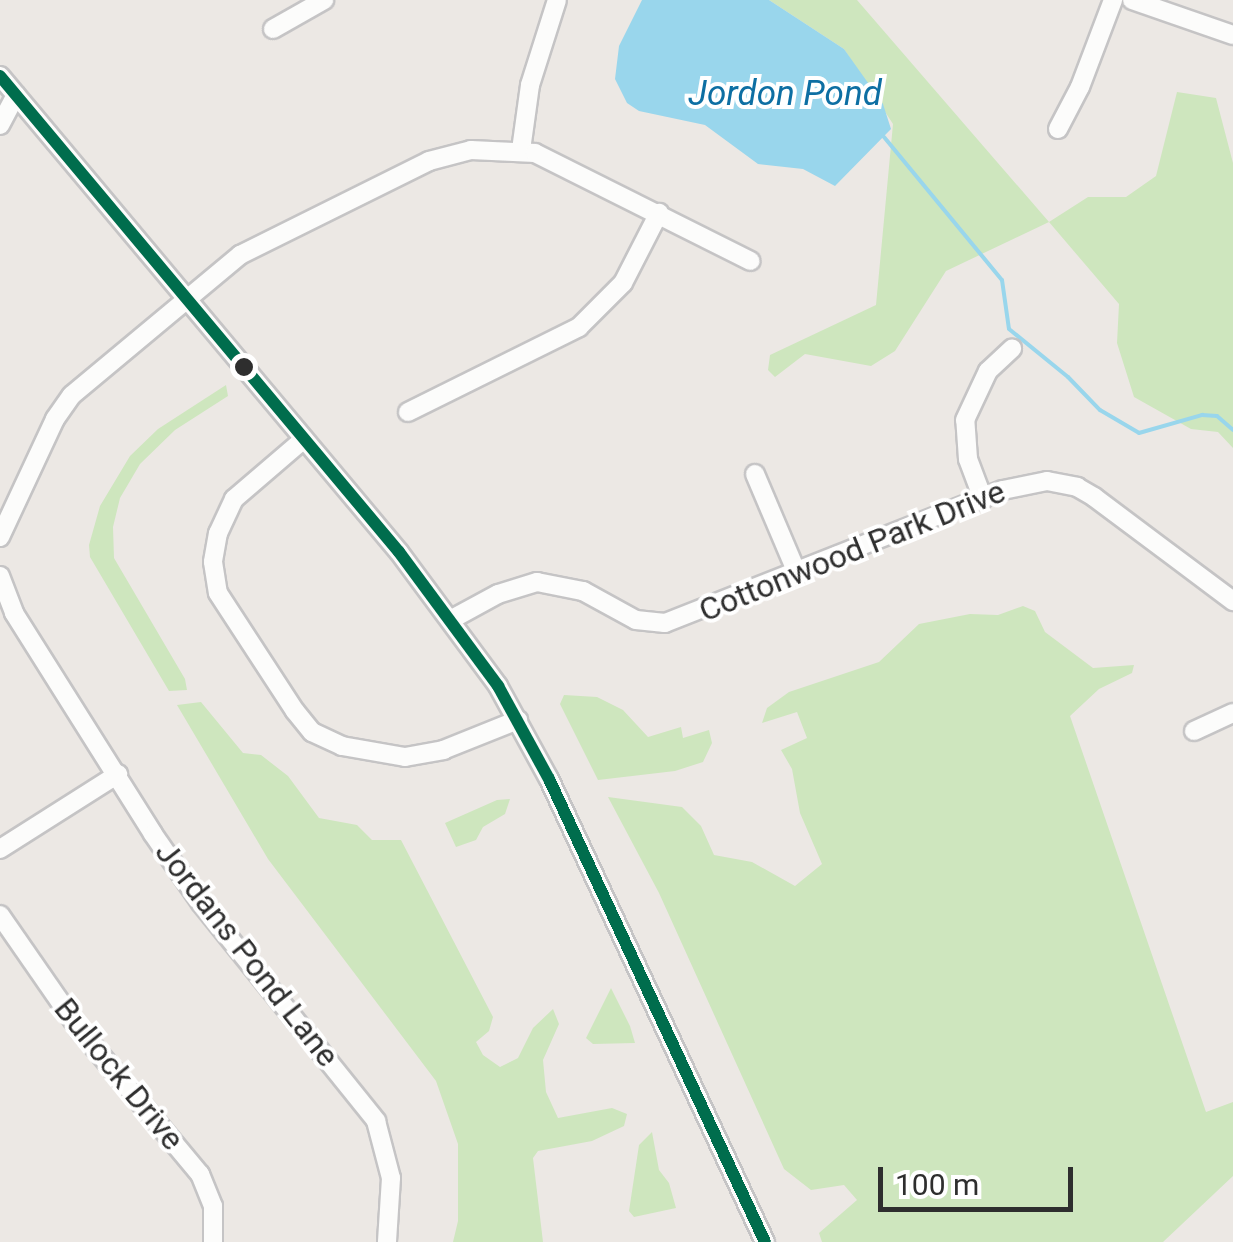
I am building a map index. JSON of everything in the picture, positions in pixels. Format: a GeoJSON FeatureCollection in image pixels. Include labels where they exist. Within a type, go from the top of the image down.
{"type":"FeatureCollection","features":[{"type":"Feature","properties":{"kind":"street"},"geometry":{"type":"LineString","coordinates":[[274,29],[324,0]]}},
{"type":"Feature","properties":{"kind":"street"},"geometry":{"type":"LineString","coordinates":[[520,150],[530,85],[558,0]]}},
{"type":"Feature","properties":{"kind":"street"},"geometry":{"type":"LineString","coordinates":[[1058,130],[1080,87],[1113,0]]}},
{"type":"Feature","properties":{"kind":"street"},"geometry":{"type":"LineString","coordinates":[[1132,0],[1233,35]]}},
{"type":"Feature","properties":{"kind":"street"},"geometry":{"type":"LineString","coordinates":[[0,76],[452,619],[518,720],[765,1242]]}},
{"type":"Feature","properties":{"kind":"street"},"geometry":{"type":"LineString","coordinates":[[0,125],[16,95]]}},
{"type":"Feature","properties":{"kind":"street"},"geometry":{"type":"LineString","coordinates":[[0,538],[47,436],[72,395],[187,298],[260,243],[404,172],[470,150],[520,150],[558,162],[751,261]]}},
{"type":"Feature","properties":{"kind":"street"},"geometry":{"type":"LineString","coordinates":[[408,412],[578,327],[615,294],[659,213]]}},
{"type":"Feature","properties":{"kind":"street"},"geometry":{"type":"LineString","coordinates":[[983,498],[968,459],[965,420],[982,381],[1012,349]]}},
{"type":"Feature","properties":{"kind":"street"},"geometry":{"type":"LineString","coordinates":[[304,438],[234,499],[218,533],[213,562],[218,592],[295,711],[312,732],[342,746],[405,757],[443,750],[518,720]]}},
{"type":"Feature","properties":{"kind":"street"},"geometry":{"type":"LineString","coordinates":[[756,474],[797,573]]}},
{"type":"Feature","properties":{"kind":"street","name":"Cottonwood Park Drive"},"geometry":{"type":"LineString","coordinates":[[452,619],[521,584],[553,582],[583,591],[636,620],[664,623],[983,498],[1039,481],[1077,487],[1233,601]]}},
{"type":"Feature","properties":{"kind":"street","name":"Jordans Pond Lane"},"geometry":{"type":"LineString","coordinates":[[0,576],[7,618],[118,774],[202,904],[376,1122],[391,1178],[387,1242]]}},
{"type":"Feature","properties":{"kind":"street"},"geometry":{"type":"LineString","coordinates":[[1194,731],[1233,713]]}},
{"type":"Feature","properties":{"kind":"street"},"geometry":{"type":"LineString","coordinates":[[0,849],[118,774]]}},
{"type":"Feature","properties":{"kind":"street","name":"Bullock Drive"},"geometry":{"type":"LineString","coordinates":[[0,916],[79,1029],[200,1174],[213,1206],[213,1242]]}},
{"type":"Feature","properties":{"kind":"green space"},"geometry":{"type":"Polygon","coordinates":[[[769,0],[857,0],[1049,222],[946,271],[895,351],[871,366],[805,354],[775,377],[768,370],[770,355],[876,305],[893,124],[844,49],[769,0]]]}},
{"type":"Feature","properties":{"kind":"green space"},"geometry":{"type":"Polygon","coordinates":[[[1177,92],[1216,98],[1233,163],[1233,448],[1218,432],[1191,429],[1134,397],[1117,343],[1119,304],[1049,222],[1088,197],[1126,197],[1156,176],[1177,92]]]}},
{"type":"Feature","properties":{"kind":"green space"},"geometry":{"type":"Polygon","coordinates":[[[226,385],[228,396],[175,430],[140,464],[120,498],[113,527],[114,558],[185,679],[187,690],[169,691],[90,557],[89,545],[100,506],[130,456],[158,429],[226,385]]]}},
{"type":"Feature","properties":{"kind":"green space"},"geometry":{"type":"Polygon","coordinates":[[[1023,606],[1035,611],[1045,632],[1093,668],[1134,665],[1132,673],[1099,689],[1070,716],[1206,1112],[1233,1102],[1233,1176],[1163,1242],[822,1242],[819,1233],[857,1200],[844,1185],[811,1190],[784,1169],[659,893],[608,797],[682,807],[701,826],[714,855],[752,862],[795,886],[822,864],[800,813],[792,769],[781,750],[807,738],[797,712],[762,723],[767,708],[789,692],[879,662],[919,624],[970,614],[998,615],[1023,606]]]}},
{"type":"Feature","properties":{"kind":"green space"},"geometry":{"type":"Polygon","coordinates":[[[564,695],[597,697],[623,710],[648,737],[681,727],[683,738],[709,730],[712,743],[703,762],[675,771],[598,780],[560,704],[564,695]]]}},
{"type":"Feature","properties":{"kind":"green space"},"geometry":{"type":"Polygon","coordinates":[[[201,702],[243,753],[261,755],[288,776],[319,818],[357,825],[372,840],[401,840],[493,1017],[489,1031],[476,1042],[483,1055],[500,1067],[518,1058],[533,1028],[553,1009],[559,1024],[543,1060],[546,1092],[558,1118],[612,1108],[627,1114],[624,1126],[592,1141],[538,1151],[533,1158],[543,1242],[453,1242],[458,1221],[458,1144],[436,1081],[268,859],[177,705],[201,702]]]}},
{"type":"Feature","properties":{"kind":"green space"},"geometry":{"type":"Polygon","coordinates":[[[510,799],[505,814],[483,827],[476,840],[456,847],[445,823],[497,800],[510,799]]]}},
{"type":"Feature","properties":{"kind":"green space"},"geometry":{"type":"Polygon","coordinates":[[[611,988],[635,1043],[593,1044],[586,1038],[611,988]]]}},
{"type":"Feature","properties":{"kind":"green space"},"geometry":{"type":"Polygon","coordinates":[[[652,1132],[659,1170],[669,1183],[676,1208],[634,1217],[629,1211],[639,1145],[652,1132]]]}},
{"type":"Feature","properties":{"kind":"water","name":"Jordon Pond"},"geometry":{"type":"Polygon","coordinates":[[[642,0],[769,0],[844,49],[883,104],[891,129],[835,186],[803,169],[758,164],[705,125],[639,111],[627,103],[615,79],[619,46],[642,0]]]}},
{"type":"Feature","properties":{"kind":"waterway"},"geometry":{"type":"LineString","coordinates":[[884,137],[1002,280],[1009,329],[1068,377],[1100,410],[1139,433],[1202,415],[1217,416],[1233,430]]}},
{"type":"Feature","properties":{"kind":"transit line"},"geometry":{"type":"LineString","coordinates":[[0,76],[399,552],[498,686],[549,779],[765,1242]]}}]}
